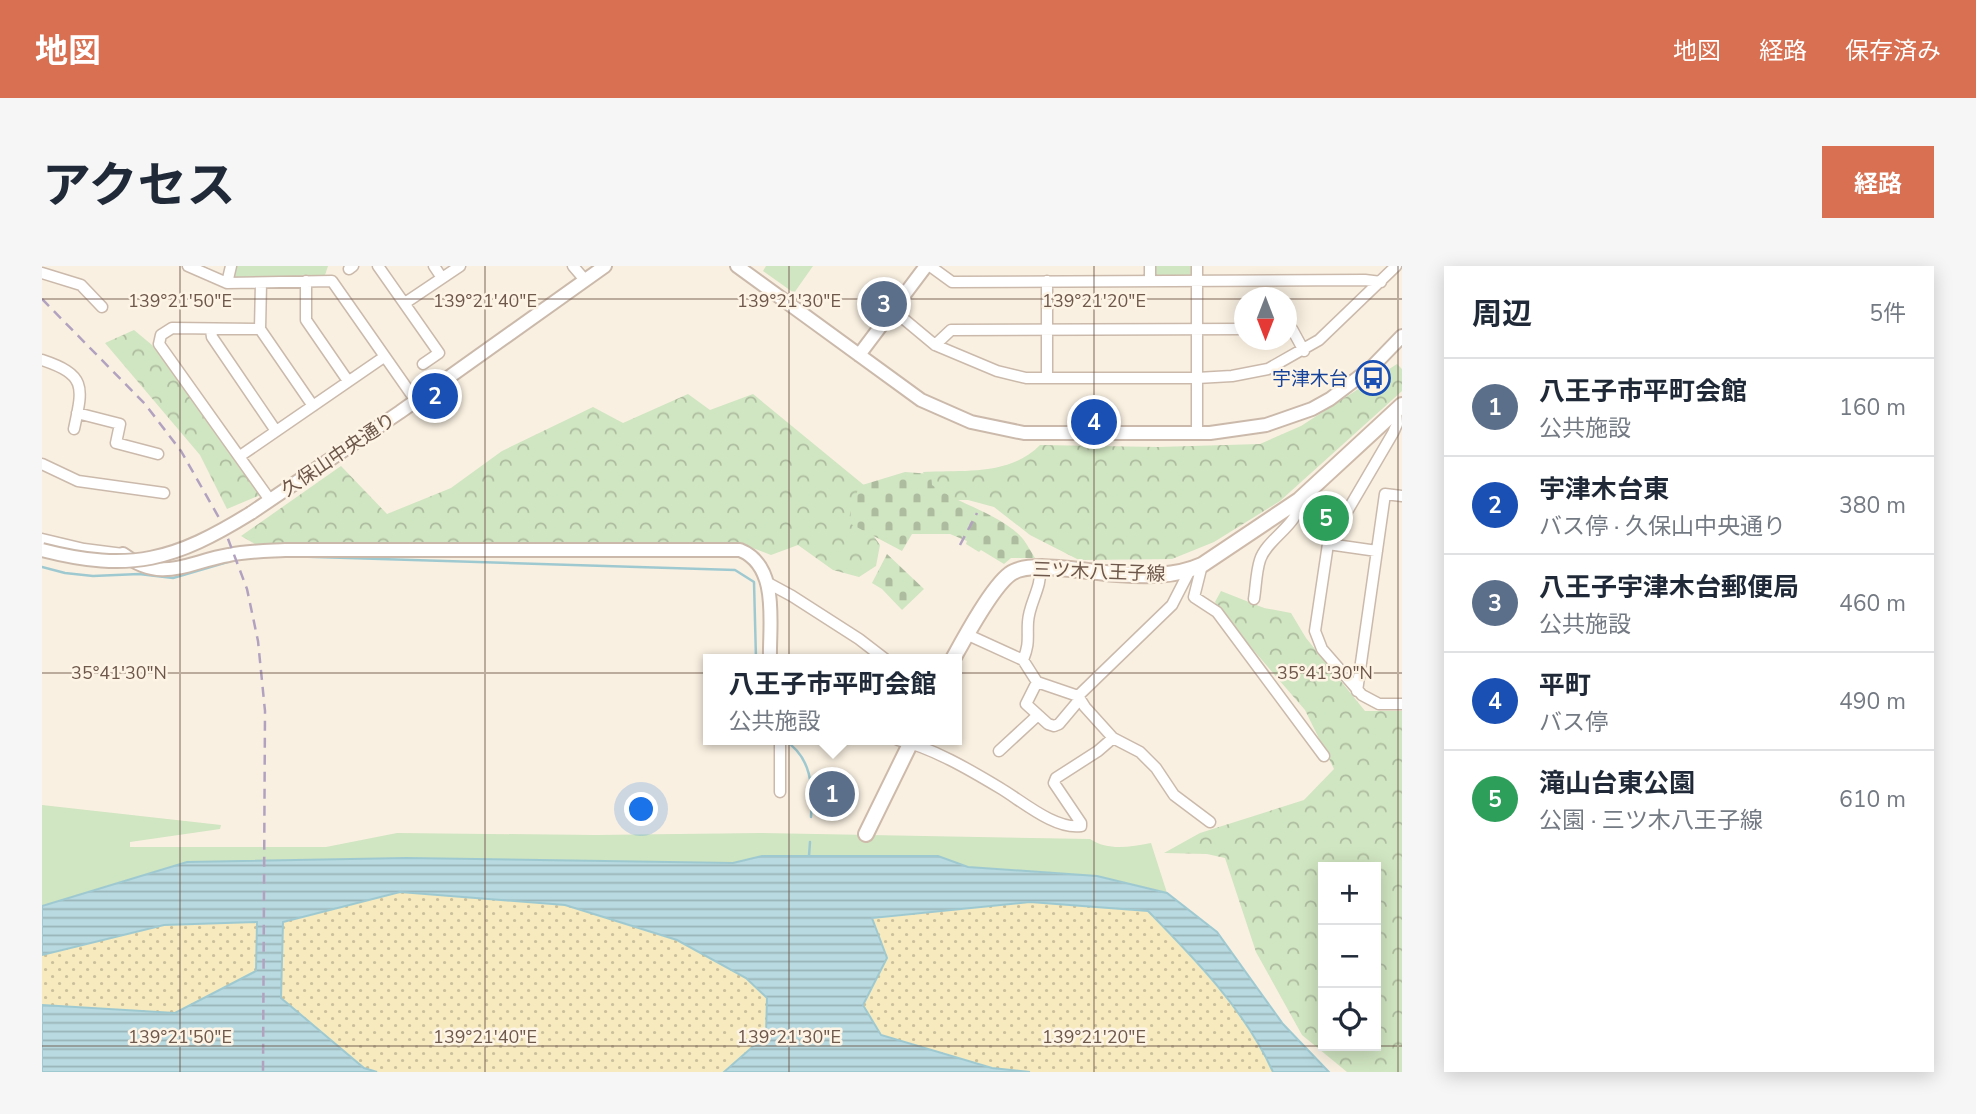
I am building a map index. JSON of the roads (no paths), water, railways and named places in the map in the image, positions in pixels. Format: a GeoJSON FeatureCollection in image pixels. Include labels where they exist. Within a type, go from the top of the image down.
{"type":"FeatureCollection","features":[{"type":"Feature","properties":{"kind":"main road","name":"三ツ木八王子線"},"geometry":{"type":"LineString","coordinates":[[956,654],[966,634],[1007,576],[1017,570],[1040,568],[1120,575],[1165,575],[1196,568],[1299,500],[1399,408]]}},
{"type":"Feature","properties":{"kind":"main road"},"geometry":{"type":"LineString","coordinates":[[866,834],[905,745]]}},
{"type":"Feature","properties":{"kind":"street"},"geometry":{"type":"LineString","coordinates":[[188,266],[227,283],[332,281],[416,401]]}},
{"type":"Feature","properties":{"kind":"street"},"geometry":{"type":"LineString","coordinates":[[227,283],[231,266]]}},
{"type":"Feature","properties":{"kind":"street"},"geometry":{"type":"LineString","coordinates":[[378,266],[439,353],[423,364]]}},
{"type":"Feature","properties":{"kind":"street"},"geometry":{"type":"LineString","coordinates":[[434,266],[442,278]]}},
{"type":"Feature","properties":{"kind":"street"},"geometry":{"type":"LineString","coordinates":[[405,303],[460,266]]}},
{"type":"Feature","properties":{"kind":"street"},"geometry":{"type":"LineString","coordinates":[[573,266],[585,280]]}},
{"type":"Feature","properties":{"kind":"street","name":"久保山中央通り"},"geometry":{"type":"LineString","coordinates":[[42,550],[96,561],[117,562],[162,556],[199,544],[251,513],[416,401],[605,266]]}},
{"type":"Feature","properties":{"kind":"street"},"geometry":{"type":"LineString","coordinates":[[737,266],[921,400],[956,417],[988,427],[1038,433],[1197,433],[1233,431],[1266,425],[1312,409],[1356,380],[1402,336]]}},
{"type":"Feature","properties":{"kind":"street"},"geometry":{"type":"LineString","coordinates":[[859,355],[928,266],[952,282],[1381,282]]}},
{"type":"Feature","properties":{"kind":"street"},"geometry":{"type":"LineString","coordinates":[[1150,266],[1150,281]]}},
{"type":"Feature","properties":{"kind":"street"},"geometry":{"type":"LineString","coordinates":[[1197,266],[1197,433]]}},
{"type":"Feature","properties":{"kind":"street"},"geometry":{"type":"LineString","coordinates":[[892,310],[935,345],[997,371],[1026,378],[1233,376],[1268,369],[1304,351],[1330,332],[1396,266]]}},
{"type":"Feature","properties":{"kind":"street"},"geometry":{"type":"LineString","coordinates":[[42,273],[81,285],[102,307]]}},
{"type":"Feature","properties":{"kind":"street"},"geometry":{"type":"LineString","coordinates":[[306,281],[306,320],[348,382]]}},
{"type":"Feature","properties":{"kind":"street"},"geometry":{"type":"LineString","coordinates":[[1047,281],[1047,377]]}},
{"type":"Feature","properties":{"kind":"street"},"geometry":{"type":"LineString","coordinates":[[261,283],[260,329],[313,405]]}},
{"type":"Feature","properties":{"kind":"street"},"geometry":{"type":"LineString","coordinates":[[260,329],[172,328],[161,335],[159,344],[270,500]]}},
{"type":"Feature","properties":{"kind":"street"},"geometry":{"type":"LineString","coordinates":[[935,345],[951,330],[1234,329]]}},
{"type":"Feature","properties":{"kind":"street"},"geometry":{"type":"LineString","coordinates":[[211,330],[212,337],[276,431]]}},
{"type":"Feature","properties":{"kind":"street"},"geometry":{"type":"LineString","coordinates":[[1297,339],[1304,351]]}},
{"type":"Feature","properties":{"kind":"street"},"geometry":{"type":"LineString","coordinates":[[240,456],[384,357]]}},
{"type":"Feature","properties":{"kind":"street"},"geometry":{"type":"LineString","coordinates":[[43,364],[72,372],[78,383],[80,400],[74,429]]}},
{"type":"Feature","properties":{"kind":"street"},"geometry":{"type":"LineString","coordinates":[[1399,408],[1393,433],[1328,544],[1316,636],[1322,649],[1357,691],[1368,700],[1379,704],[1402,704]]}},
{"type":"Feature","properties":{"kind":"street"},"geometry":{"type":"LineString","coordinates":[[77,413],[120,424],[116,443],[158,454]]}},
{"type":"Feature","properties":{"kind":"street"},"geometry":{"type":"LineString","coordinates":[[42,464],[78,481],[164,493]]}},
{"type":"Feature","properties":{"kind":"street"},"geometry":{"type":"LineString","coordinates":[[1357,691],[1385,494],[1402,496]]}},
{"type":"Feature","properties":{"kind":"street"},"geometry":{"type":"LineString","coordinates":[[1254,599],[1259,561],[1270,543],[1298,513],[1299,500]]}},
{"type":"Feature","properties":{"kind":"street"},"geometry":{"type":"LineString","coordinates":[[42,539],[84,549],[124,554],[137,564],[166,571],[230,555],[285,550],[734,549],[747,553],[764,570],[768,583],[770,654]]}},
{"type":"Feature","properties":{"kind":"street"},"geometry":{"type":"LineString","coordinates":[[1328,544],[1377,551]]}},
{"type":"Feature","properties":{"kind":"street"},"geometry":{"type":"LineString","coordinates":[[1023,660],[1029,641],[1028,621],[1040,583],[1040,568]]}},
{"type":"Feature","properties":{"kind":"street"},"geometry":{"type":"LineString","coordinates":[[1037,682],[1026,704],[1048,724],[1054,726],[1079,697],[1172,605],[1196,568]]}},
{"type":"Feature","properties":{"kind":"street"},"geometry":{"type":"LineString","coordinates":[[1196,568],[1194,597],[1217,612],[1324,756]]}},
{"type":"Feature","properties":{"kind":"street"},"geometry":{"type":"LineString","coordinates":[[768,583],[878,654]]}},
{"type":"Feature","properties":{"kind":"street"},"geometry":{"type":"LineString","coordinates":[[966,634],[1023,660],[1037,682],[1079,697],[1113,737],[1140,752],[1156,768],[1174,795],[1210,822]]}},
{"type":"Feature","properties":{"kind":"street"},"geometry":{"type":"LineString","coordinates":[[999,751],[1038,715]]}},
{"type":"Feature","properties":{"kind":"street"},"geometry":{"type":"LineString","coordinates":[[915,745],[998,787],[1056,823],[1076,827],[1081,826],[1081,823],[1054,783],[1056,778],[1098,751],[1113,737]]}},
{"type":"Feature","properties":{"kind":"street"},"geometry":{"type":"LineString","coordinates":[[780,745],[781,792]]}},
{"type":"Feature","properties":{"kind":"water"},"geometry":{"type":"Polygon","coordinates":[[[762,856],[938,856],[968,867],[1097,876],[1167,893],[1217,932],[1283,1024],[1329,1072],[1273,1072],[1262,1049],[1234,1006],[1148,911],[1030,902],[872,918],[887,958],[863,1005],[881,1035],[992,1068],[1030,1072],[724,1072],[766,1035],[767,998],[746,978],[677,940],[565,905],[400,892],[283,922],[281,998],[364,1068],[377,1072],[42,1072],[42,1005],[175,1013],[256,971],[257,922],[164,925],[42,955],[42,906],[187,862],[406,858],[733,863],[762,856]]]}},
{"type":"Feature","properties":{"kind":"waterway"},"geometry":{"type":"LineString","coordinates":[[283,556],[735,570],[754,582],[756,654]]}},
{"type":"Feature","properties":{"kind":"waterway"},"geometry":{"type":"LineString","coordinates":[[42,567],[93,576],[139,574],[173,578],[231,561]]}},
{"type":"Feature","properties":{"kind":"waterway"},"geometry":{"type":"LineString","coordinates":[[790,745],[800,755],[809,774],[811,817]]}},
{"type":"Feature","properties":{"kind":"waterway"},"geometry":{"type":"LineString","coordinates":[[809,856],[810,842]]}},
{"type":"Feature","properties":{"kind":"railway"},"geometry":{"type":"LineString","coordinates":[[42,299],[145,404],[181,451],[222,523],[247,589],[258,641],[265,711],[263,1072]]}},
{"type":"Feature","properties":{"kind":"railway"},"geometry":{"type":"LineString","coordinates":[[960,545],[977,513]]}},
{"type":"Feature","properties":{"kind":"place","name":"八王子宇津木台郵便局"},"geometry":{"type":"Point","coordinates":[884,304]}},
{"type":"Feature","properties":{"kind":"place","name":"宇津木台"},"geometry":{"type":"Point","coordinates":[1373,378]}},
{"type":"Feature","properties":{"kind":"place","name":"宇津木台東"},"geometry":{"type":"Point","coordinates":[435,396]}},
{"type":"Feature","properties":{"kind":"place","name":"平町"},"geometry":{"type":"Point","coordinates":[1094,422]}},
{"type":"Feature","properties":{"kind":"place","name":"滝山台東公園"},"geometry":{"type":"Point","coordinates":[1326,518]}},
{"type":"Feature","properties":{"kind":"place","name":"八王子市平町会館"},"geometry":{"type":"Point","coordinates":[832,794]}}]}
